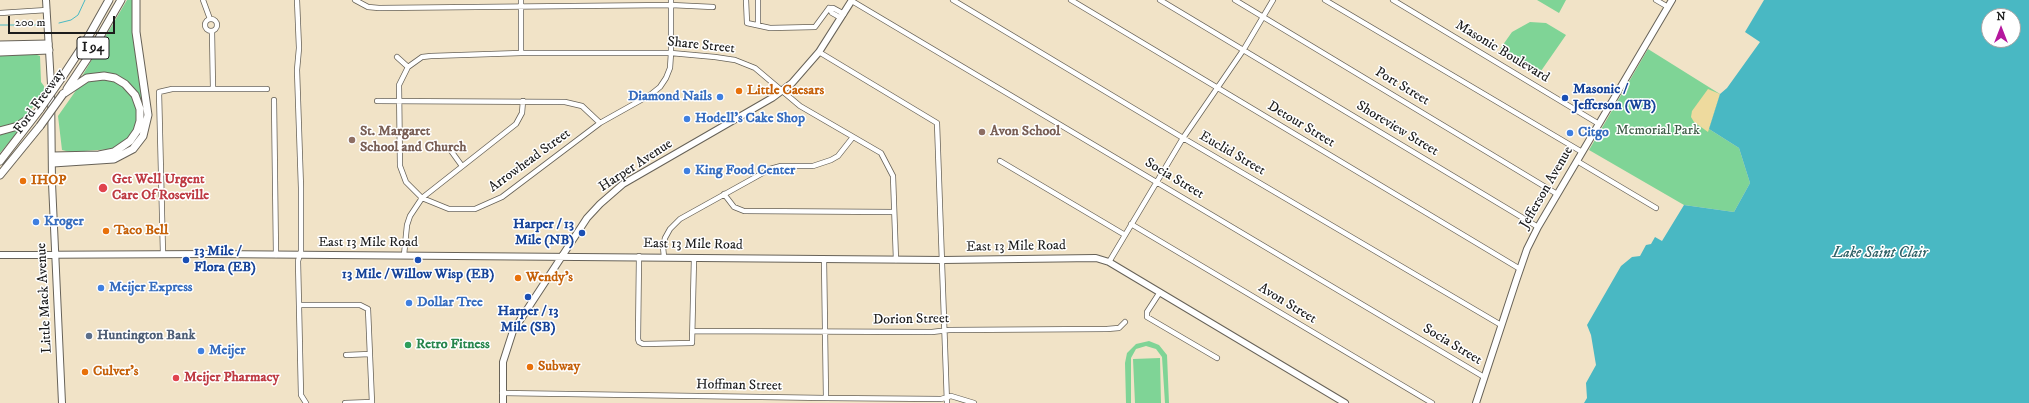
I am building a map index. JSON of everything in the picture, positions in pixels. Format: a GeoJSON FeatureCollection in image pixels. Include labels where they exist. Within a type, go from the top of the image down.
{"type":"FeatureCollection","features":[{"type":"Feature","properties":{"kind":"highway","name":"Ford Freeway"},"geometry":{"type":"LineString","coordinates":[[0,161],[63,76],[86,41],[109,0]]}},
{"type":"Feature","properties":{"kind":"highway","name":"Ford Freeway"},"geometry":{"type":"LineString","coordinates":[[0,175],[40,126],[87,59],[120,0]]}},
{"type":"Feature","properties":{"kind":"highway"},"geometry":{"type":"LineString","coordinates":[[53,160],[114,160],[133,149],[143,136],[148,115],[136,32],[136,0]]}},
{"type":"Feature","properties":{"kind":"highway"},"geometry":{"type":"LineString","coordinates":[[0,45],[49,47]]}},
{"type":"Feature","properties":{"kind":"highway"},"geometry":{"type":"LineString","coordinates":[[0,52],[49,47]]}},
{"type":"Feature","properties":{"kind":"highway"},"geometry":{"type":"LineString","coordinates":[[53,160],[114,152],[130,141],[137,131],[140,121],[140,109],[135,95],[125,84],[115,78],[104,76],[93,77],[83,81],[63,94]]}},
{"type":"Feature","properties":{"kind":"highway"},"geometry":{"type":"LineString","coordinates":[[0,130],[18,126],[40,109]]}},
{"type":"Feature","properties":{"kind":"main road","name":"Little Mack Avenue"},"geometry":{"type":"LineString","coordinates":[[46,0],[62,403]]}},
{"type":"Feature","properties":{"kind":"main road","name":"Harper Avenue"},"geometry":{"type":"LineString","coordinates":[[503,403],[503,362],[508,342],[518,322],[587,218],[600,204],[623,184],[782,91],[799,76],[819,52],[852,0]]}},
{"type":"Feature","properties":{"kind":"main road","name":"Jefferson Avenue"},"geometry":{"type":"LineString","coordinates":[[1476,403],[1520,269],[1538,227],[1672,0]]}},
{"type":"Feature","properties":{"kind":"main road","name":"East 13 Mile Road"},"geometry":{"type":"LineString","coordinates":[[0,255],[163,254],[639,256],[896,260],[1090,258],[1108,262],[1346,403]]}},
{"type":"Feature","properties":{"kind":"street"},"geometry":{"type":"LineString","coordinates":[[203,0],[210,18],[214,19],[217,23],[216,28],[212,31],[213,89]]}},
{"type":"Feature","properties":{"kind":"street"},"geometry":{"type":"LineString","coordinates":[[297,0],[297,70],[301,188],[300,255],[298,260],[301,395],[305,403]]}},
{"type":"Feature","properties":{"kind":"street"},"geometry":{"type":"LineString","coordinates":[[355,0],[372,7],[521,6],[671,2],[713,7]]}},
{"type":"Feature","properties":{"kind":"street"},"geometry":{"type":"LineString","coordinates":[[521,0],[521,53]]}},
{"type":"Feature","properties":{"kind":"street"},"geometry":{"type":"LineString","coordinates":[[746,0],[747,23],[758,24],[770,28],[815,27],[829,8],[832,13],[842,16]]}},
{"type":"Feature","properties":{"kind":"street"},"geometry":{"type":"LineString","coordinates":[[758,0],[758,24]]}},
{"type":"Feature","properties":{"kind":"street","name":"Socia Street"},"geometry":{"type":"LineString","coordinates":[[852,0],[1484,377]]}},
{"type":"Feature","properties":{"kind":"street","name":"Euclid Street"},"geometry":{"type":"LineString","coordinates":[[953,0],[1183,138],[1501,325]]}},
{"type":"Feature","properties":{"kind":"street","name":"Detour Street"},"geometry":{"type":"LineString","coordinates":[[1071,0],[1520,269]]}},
{"type":"Feature","properties":{"kind":"street","name":"Shoreview Street"},"geometry":{"type":"LineString","coordinates":[[1160,0],[1244,49],[1538,227]]}},
{"type":"Feature","properties":{"kind":"street","name":"Port Street"},"geometry":{"type":"LineString","coordinates":[[1235,0],[1557,194]]}},
{"type":"Feature","properties":{"kind":"street"},"geometry":{"type":"LineString","coordinates":[[1108,262],[1183,138],[1244,49],[1273,0]]}},
{"type":"Feature","properties":{"kind":"street"},"geometry":{"type":"LineString","coordinates":[[1325,0],[1582,152]]}},
{"type":"Feature","properties":{"kind":"street","name":"Masonic Boulevard"},"geometry":{"type":"LineString","coordinates":[[1393,0],[1599,124]]}},
{"type":"Feature","properties":{"kind":"street"},"geometry":{"type":"LineString","coordinates":[[1656,0],[1668,6]]}},
{"type":"Feature","properties":{"kind":"street","name":"Arrowhead Street"},"geometry":{"type":"LineString","coordinates":[[398,101],[401,172],[409,187],[422,198],[437,205],[455,209],[475,208],[494,202],[600,123],[650,94],[660,86],[668,74],[671,53],[671,2]]}},
{"type":"Feature","properties":{"kind":"street"},"geometry":{"type":"LineString","coordinates":[[0,12],[47,10]]}},
{"type":"Feature","properties":{"kind":"street"},"geometry":{"type":"LineString","coordinates":[[210,18],[206,22],[205,26],[208,30],[212,31]]}},
{"type":"Feature","properties":{"kind":"street"},"geometry":{"type":"LineString","coordinates":[[819,52],[937,123],[947,403]]}},
{"type":"Feature","properties":{"kind":"street","name":"Share Street"},"geometry":{"type":"LineString","coordinates":[[408,67],[422,58],[432,56],[521,53],[671,53],[715,56],[746,64],[762,72],[800,106],[874,148],[880,153],[893,176],[896,260]]}},
{"type":"Feature","properties":{"kind":"street"},"geometry":{"type":"LineString","coordinates":[[397,57],[408,67],[400,80],[398,101]]}},
{"type":"Feature","properties":{"kind":"street"},"geometry":{"type":"LineString","coordinates":[[163,254],[158,94],[161,90],[166,89],[267,90]]}},
{"type":"Feature","properties":{"kind":"street"},"geometry":{"type":"LineString","coordinates":[[274,100],[276,255]]}},
{"type":"Feature","properties":{"kind":"street"},"geometry":{"type":"LineString","coordinates":[[378,101],[572,102],[589,111],[600,123]]}},
{"type":"Feature","properties":{"kind":"street"},"geometry":{"type":"LineString","coordinates":[[404,255],[406,226],[410,216],[422,198],[516,124],[522,113],[523,101]]}},
{"type":"Feature","properties":{"kind":"street"},"geometry":{"type":"LineString","coordinates":[[664,257],[663,247],[665,238],[674,224],[770,169],[781,166],[813,166],[838,156],[853,137]]}},
{"type":"Feature","properties":{"kind":"street"},"geometry":{"type":"LineString","coordinates":[[449,148],[462,166]]}},
{"type":"Feature","properties":{"kind":"street"},"geometry":{"type":"LineString","coordinates":[[1000,161],[1125,235]]}},
{"type":"Feature","properties":{"kind":"street"},"geometry":{"type":"LineString","coordinates":[[1577,161],[1656,208]]}},
{"type":"Feature","properties":{"kind":"street"},"geometry":{"type":"LineString","coordinates":[[724,194],[734,207],[744,210],[894,212]]}},
{"type":"Feature","properties":{"kind":"street","name":"Avon Street"},"geometry":{"type":"LineString","coordinates":[[1131,224],[1432,403]]}},
{"type":"Feature","properties":{"kind":"street"},"geometry":{"type":"LineString","coordinates":[[639,256],[639,342],[643,344],[692,343],[694,331],[694,258]]}},
{"type":"Feature","properties":{"kind":"street"},"geometry":{"type":"LineString","coordinates":[[824,259],[826,398]]}},
{"type":"Feature","properties":{"kind":"street"},"geometry":{"type":"LineString","coordinates":[[1160,292],[1147,312],[1147,317],[1217,358]]}},
{"type":"Feature","properties":{"kind":"street"},"geometry":{"type":"LineString","coordinates":[[300,305],[366,307],[368,312],[372,403],[345,403]]}},
{"type":"Feature","properties":{"kind":"street","name":"Dorion Street"},"geometry":{"type":"LineString","coordinates":[[694,331],[825,332],[1107,329],[1119,328],[1125,322]]}},
{"type":"Feature","properties":{"kind":"street"},"geometry":{"type":"LineString","coordinates":[[346,355],[370,354]]}},
{"type":"Feature","properties":{"kind":"street","name":"Hoffman Street"},"geometry":{"type":"LineString","coordinates":[[502,394],[941,399],[951,396],[974,403]]}},
{"type":"Feature","properties":{"kind":"green space"},"geometry":{"type":"Polygon","coordinates":[[[127,0],[134,0],[146,110],[143,132],[127,152],[103,157],[131,144],[142,110],[121,79],[81,78],[127,0]]]}},
{"type":"Feature","properties":{"kind":"green space"},"geometry":{"type":"Polygon","coordinates":[[[1537,0],[1566,0],[1559,13],[1537,0]]]}},
{"type":"Feature","properties":{"kind":"green space"},"geometry":{"type":"Polygon","coordinates":[[[1530,22],[1546,23],[1566,35],[1541,71],[1500,49],[1512,32],[1530,22]]]}},
{"type":"Feature","properties":{"kind":"green space","name":"Memorial Park"},"geometry":{"type":"Polygon","coordinates":[[[1648,49],[1720,94],[1709,129],[1739,148],[1750,183],[1734,212],[1684,205],[1589,150],[1648,49]]]}},
{"type":"Feature","properties":{"kind":"green space"},"geometry":{"type":"Polygon","coordinates":[[[34,54],[40,56],[41,82],[44,86],[44,93],[25,117],[18,123],[0,128],[0,55],[34,54]]]}},
{"type":"Feature","properties":{"kind":"green space"},"geometry":{"type":"Polygon","coordinates":[[[109,79],[119,83],[131,94],[136,104],[138,115],[136,127],[130,137],[113,149],[70,152],[62,150],[58,116],[77,89],[84,83],[93,80],[109,79]]]}},
{"type":"Feature","properties":{"kind":"green space"},"geometry":{"type":"Polygon","coordinates":[[[20,129],[0,153],[0,132],[20,129]]]}},
{"type":"Feature","properties":{"kind":"green space"},"geometry":{"type":"Polygon","coordinates":[[[1149,341],[1159,345],[1167,355],[1169,403],[1165,403],[1162,357],[1156,349],[1146,346],[1136,349],[1131,358],[1131,403],[1126,403],[1125,363],[1127,353],[1136,344],[1149,341]]]}},
{"type":"Feature","properties":{"kind":"green space"},"geometry":{"type":"Polygon","coordinates":[[[1160,358],[1161,403],[1135,403],[1133,359],[1160,358]]]}},
{"type":"Feature","properties":{"kind":"sand"},"geometry":{"type":"Polygon","coordinates":[[[1708,89],[1720,94],[1708,132],[1694,122],[1691,117],[1692,111],[1708,89]]]}},
{"type":"Feature","properties":{"kind":"water","name":"Lake Saint Clair"},"geometry":{"type":"Polygon","coordinates":[[[1764,0],[2029,0],[2029,403],[1584,403],[1587,398],[1586,383],[1596,365],[1591,335],[1587,325],[1621,266],[1632,257],[1640,256],[1646,245],[1651,244],[1655,237],[1662,241],[1684,205],[1734,212],[1750,183],[1739,148],[1709,129],[1720,94],[1727,88],[1760,42],[1745,32],[1764,0]]]}},
{"type":"Feature","properties":{"kind":"waterway"},"geometry":{"type":"LineString","coordinates":[[59,23],[71,20],[78,15],[85,0]]}},
{"type":"Feature","properties":{"kind":"waterway"},"geometry":{"type":"LineString","coordinates":[[0,25],[37,25]]}},
{"type":"Feature","properties":{"kind":"place","name":"Little Caesars"},"geometry":{"type":"Point","coordinates":[739,91]}},
{"type":"Feature","properties":{"kind":"place","name":"Diamond Nails"},"geometry":{"type":"Point","coordinates":[720,97]}},
{"type":"Feature","properties":{"kind":"place","name":"Masonic / Jefferson (WB)"},"geometry":{"type":"Point","coordinates":[1565,98]}},
{"type":"Feature","properties":{"kind":"place","name":"Hodell's Cake Shop"},"geometry":{"type":"Point","coordinates":[687,119]}},
{"type":"Feature","properties":{"kind":"place","name":"Avon School"},"geometry":{"type":"Point","coordinates":[982,132]}},
{"type":"Feature","properties":{"kind":"place","name":"Citgo"},"geometry":{"type":"Point","coordinates":[1570,133]}},
{"type":"Feature","properties":{"kind":"place","name":"St. Margaret School and Church"},"geometry":{"type":"Point","coordinates":[352,140]}},
{"type":"Feature","properties":{"kind":"place","name":"King Food Center"},"geometry":{"type":"Point","coordinates":[687,171]}},
{"type":"Feature","properties":{"kind":"place","name":"IHOP"},"geometry":{"type":"Point","coordinates":[23,181]}},
{"type":"Feature","properties":{"kind":"place","name":"Get Well Urgent Care Of Roseville"},"geometry":{"type":"Point","coordinates":[103,188]}},
{"type":"Feature","properties":{"kind":"place","name":"Kroger"},"geometry":{"type":"Point","coordinates":[36,222]}},
{"type":"Feature","properties":{"kind":"place","name":"Taco Bell"},"geometry":{"type":"Point","coordinates":[106,231]}},
{"type":"Feature","properties":{"kind":"place","name":"Harper / 13 Mile (NB)"},"geometry":{"type":"Point","coordinates":[582,233]}},
{"type":"Feature","properties":{"kind":"place","name":"13 Mile / Flora (EB)"},"geometry":{"type":"Point","coordinates":[186,260]}},
{"type":"Feature","properties":{"kind":"place","name":"13 Mile / Willow Wisp (EB)"},"geometry":{"type":"Point","coordinates":[418,260]}},
{"type":"Feature","properties":{"kind":"place","name":"Wendy's"},"geometry":{"type":"Point","coordinates":[518,278]}},
{"type":"Feature","properties":{"kind":"place","name":"Meijer Express"},"geometry":{"type":"Point","coordinates":[101,288]}},
{"type":"Feature","properties":{"kind":"place","name":"Harper / 13 Mile (SB)"},"geometry":{"type":"Point","coordinates":[528,297]}},
{"type":"Feature","properties":{"kind":"place","name":"Dollar Tree"},"geometry":{"type":"Point","coordinates":[409,303]}},
{"type":"Feature","properties":{"kind":"place","name":"Huntington Bank"},"geometry":{"type":"Point","coordinates":[89,336]}},
{"type":"Feature","properties":{"kind":"place","name":"Retro Fitness"},"geometry":{"type":"Point","coordinates":[408,345]}},
{"type":"Feature","properties":{"kind":"place","name":"Meijer"},"geometry":{"type":"Point","coordinates":[201,351]}},
{"type":"Feature","properties":{"kind":"place","name":"Subway"},"geometry":{"type":"Point","coordinates":[530,367]}},
{"type":"Feature","properties":{"kind":"place","name":"Culver's"},"geometry":{"type":"Point","coordinates":[85,372]}},
{"type":"Feature","properties":{"kind":"place","name":"Meijer Pharmacy"},"geometry":{"type":"Point","coordinates":[176,378]}}]}
